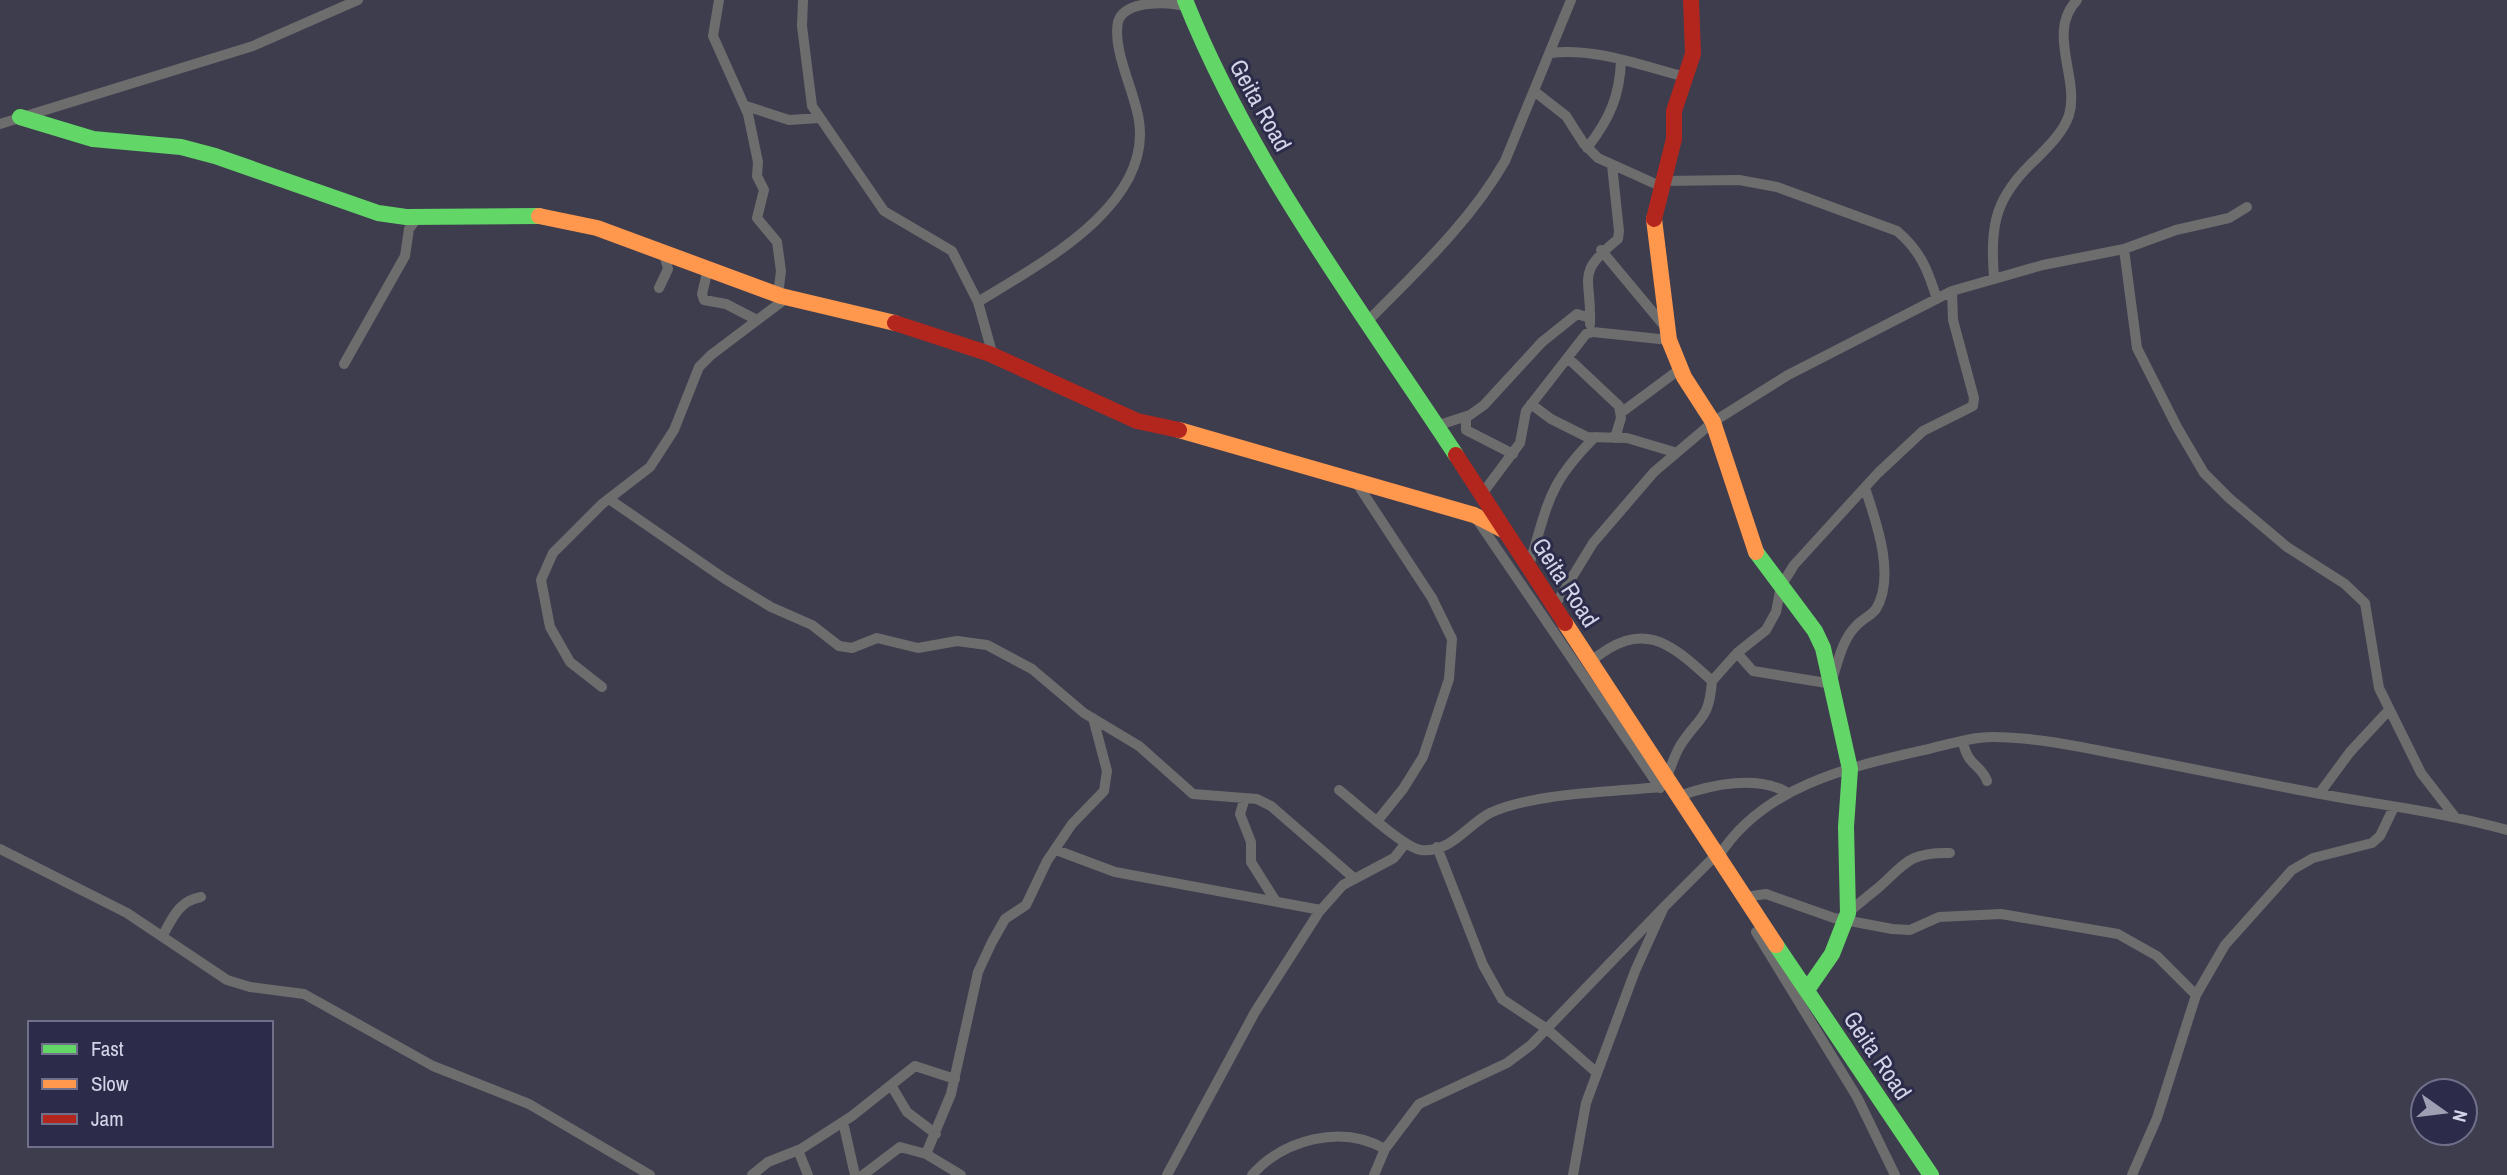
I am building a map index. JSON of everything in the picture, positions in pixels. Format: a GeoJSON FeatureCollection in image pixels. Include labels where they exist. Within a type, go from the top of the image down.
{"type":"FeatureCollection","features":[{"type":"Feature","properties":{"kind":"main road"},"geometry":{"type":"LineString","coordinates":[[1691,0],[1695,41],[1675,111],[1674,139],[1661,184],[1653,234],[1665,297],[1668,335],[1680,369],[1713,422],[1753,548],[1815,631],[1832,682],[1850,769],[1846,827],[1847,917],[1832,954],[1807,990]]}},
{"type":"Feature","properties":{"kind":"main road","name":"Geita Road"},"geometry":{"type":"LineString","coordinates":[[1186,4],[1214,68],[1303,226],[1507,532],[1663,782],[1679,796],[1716,856],[1931,1175]]}},
{"type":"Feature","properties":{"kind":"main road"},"geometry":{"type":"LineString","coordinates":[[20,117],[93,139],[181,147],[215,156],[378,213],[417,218],[531,215],[597,228],[783,296],[902,323],[993,356],[1137,421],[1207,436],[1474,515],[1507,532]]}},
{"type":"Feature","properties":{"kind":"street"},"geometry":{"type":"LineString","coordinates":[[0,124],[253,46],[358,0]]}},
{"type":"Feature","properties":{"kind":"street"},"geometry":{"type":"LineString","coordinates":[[602,687],[570,662],[550,626],[541,580],[553,553],[609,499],[650,467],[674,430],[699,367],[783,296],[777,242],[757,215],[764,190],[757,176],[758,162],[746,106],[713,36],[719,0]]}},
{"type":"Feature","properties":{"kind":"street"},"geometry":{"type":"LineString","coordinates":[[803,0],[802,26],[812,106],[838,140],[884,211],[952,251],[978,302],[993,356]]}},
{"type":"Feature","properties":{"kind":"street"},"geometry":{"type":"LineString","coordinates":[[978,302],[1054,256],[1091,225],[1126,183],[1137,155],[1140,124],[1121,52],[1118,20],[1126,10],[1145,0],[1186,4]]}},
{"type":"Feature","properties":{"kind":"street"},"geometry":{"type":"LineString","coordinates":[[1368,321],[1451,234],[1492,183],[1571,0]]}},
{"type":"Feature","properties":{"kind":"street"},"geometry":{"type":"LineString","coordinates":[[1994,278],[1992,240],[1994,220],[2001,201],[2013,182],[2060,131],[2069,113],[2071,96],[2064,36],[2065,20],[2077,0]]}},
{"type":"Feature","properties":{"kind":"street"},"geometry":{"type":"LineString","coordinates":[[1550,53],[1578,51],[1686,77]]}},
{"type":"Feature","properties":{"kind":"street"},"geometry":{"type":"LineString","coordinates":[[1587,148],[1606,123],[1618,96],[1621,60]]}},
{"type":"Feature","properties":{"kind":"street"},"geometry":{"type":"LineString","coordinates":[[1534,90],[1566,116],[1587,148],[1612,165],[1661,184],[1739,180],[1777,187],[1897,231],[1913,244],[1926,263],[1937,299]]}},
{"type":"Feature","properties":{"kind":"street"},"geometry":{"type":"LineString","coordinates":[[746,106],[789,120],[819,118]]}},
{"type":"Feature","properties":{"kind":"street"},"geometry":{"type":"LineString","coordinates":[[1482,494],[1520,443],[1523,416],[1588,334],[1590,318],[1587,276],[1601,250],[1618,239],[1612,165]]}},
{"type":"Feature","properties":{"kind":"street"},"geometry":{"type":"LineString","coordinates":[[1554,607],[1593,543],[1632,496],[1674,452],[1713,422],[1788,375],[1952,291],[1994,278],[2124,249],[2176,230],[2229,218],[2247,207]]}},
{"type":"Feature","properties":{"kind":"street"},"geometry":{"type":"LineString","coordinates":[[344,364],[398,271],[405,256],[409,229],[417,218]]}},
{"type":"Feature","properties":{"kind":"street"},"geometry":{"type":"LineString","coordinates":[[2124,249],[2137,348],[2177,427],[2204,473],[2229,498],[2287,547],[2345,584],[2365,603],[2379,688],[2421,773],[2455,817]]}},
{"type":"Feature","properties":{"kind":"street"},"geometry":{"type":"LineString","coordinates":[[1601,250],[1668,335]]}},
{"type":"Feature","properties":{"kind":"street"},"geometry":{"type":"LineString","coordinates":[[659,288],[668,269],[664,254]]}},
{"type":"Feature","properties":{"kind":"street"},"geometry":{"type":"LineString","coordinates":[[708,269],[702,294],[704,300],[726,303],[757,320]]}},
{"type":"Feature","properties":{"kind":"street"},"geometry":{"type":"LineString","coordinates":[[1663,782],[1680,747],[1710,707],[1712,681],[1737,653],[1766,630],[1776,612],[1781,586],[1794,565],[1865,488],[1923,431],[1973,406],[1974,398],[1953,320],[1952,291]]}},
{"type":"Feature","properties":{"kind":"street"},"geometry":{"type":"LineString","coordinates":[[1436,426],[1466,417],[1484,405],[1525,359],[1567,321],[1577,314],[1590,318]]}},
{"type":"Feature","properties":{"kind":"street"},"geometry":{"type":"LineString","coordinates":[[1588,334],[1668,335]]}},
{"type":"Feature","properties":{"kind":"street"},"geometry":{"type":"LineString","coordinates":[[1568,358],[1612,398],[1622,412]]}},
{"type":"Feature","properties":{"kind":"street"},"geometry":{"type":"LineString","coordinates":[[1615,438],[1622,412],[1680,369]]}},
{"type":"Feature","properties":{"kind":"street"},"geometry":{"type":"LineString","coordinates":[[1531,404],[1567,429],[1595,437],[1636,440],[1674,452]]}},
{"type":"Feature","properties":{"kind":"street"},"geometry":{"type":"LineString","coordinates":[[1466,417],[1466,429],[1471,435],[1513,454]]}},
{"type":"Feature","properties":{"kind":"street"},"geometry":{"type":"LineString","coordinates":[[1528,566],[1549,494],[1567,467],[1595,437]]}},
{"type":"Feature","properties":{"kind":"street"},"geometry":{"type":"LineString","coordinates":[[1356,482],[1432,598],[1452,639],[1449,679],[1423,757],[1404,789],[1378,820]]}},
{"type":"Feature","properties":{"kind":"street"},"geometry":{"type":"LineString","coordinates":[[1737,653],[1753,671],[1832,682],[1845,642],[1855,626],[1874,613],[1881,599],[1884,579],[1881,549],[1865,488]]}},
{"type":"Feature","properties":{"kind":"street"},"geometry":{"type":"LineString","coordinates":[[609,499],[724,579],[771,607],[812,625],[839,646],[852,648],[877,638],[918,648],[957,641],[987,645],[1032,670],[1047,685],[1093,718],[1139,746],[1193,794],[1245,798],[1271,806],[1355,879]]}},
{"type":"Feature","properties":{"kind":"street"},"geometry":{"type":"LineString","coordinates":[[1474,515],[1663,782],[1699,844],[1716,856],[1793,996],[1857,1097],[1895,1175]]}},
{"type":"Feature","properties":{"kind":"street"},"geometry":{"type":"LineString","coordinates":[[1590,662],[1617,642],[1650,638],[1670,644],[1712,681]]}},
{"type":"Feature","properties":{"kind":"street"},"geometry":{"type":"LineString","coordinates":[[2319,794],[2350,752],[2389,710]]}},
{"type":"Feature","properties":{"kind":"street"},"geometry":{"type":"LineString","coordinates":[[926,1154],[955,1080],[978,972],[1005,919],[1026,905],[1040,874],[1072,824],[1104,791],[1107,782],[1093,718]]}},
{"type":"Feature","properties":{"kind":"street"},"geometry":{"type":"LineString","coordinates":[[1374,1175],[1385,1149],[1419,1104],[1507,1063],[1547,1029],[1716,856],[1733,832],[1788,793],[1850,769],[1989,737],[2059,744],[2455,817],[2507,830]]}},
{"type":"Feature","properties":{"kind":"street"},"geometry":{"type":"LineString","coordinates":[[1963,742],[1967,759],[1984,774],[1987,781]]}},
{"type":"Feature","properties":{"kind":"street"},"geometry":{"type":"LineString","coordinates":[[1339,790],[1405,844],[1422,851],[1455,842],[1489,814],[1513,806],[1663,782]]}},
{"type":"Feature","properties":{"kind":"street"},"geometry":{"type":"LineString","coordinates":[[1679,796],[1704,788],[1752,783],[1779,787],[1788,793]]}},
{"type":"Feature","properties":{"kind":"street"},"geometry":{"type":"LineString","coordinates":[[1245,798],[1240,814],[1251,842],[1251,862],[1275,900]]}},
{"type":"Feature","properties":{"kind":"street"},"geometry":{"type":"LineString","coordinates":[[2132,1175],[2157,1118],[2196,995],[2225,945],[2292,870],[2313,858],[2372,843],[2380,836],[2394,807]]}},
{"type":"Feature","properties":{"kind":"street"},"geometry":{"type":"LineString","coordinates":[[1167,1175],[1255,1012],[1321,910],[1343,885],[1394,858],[1405,844]]}},
{"type":"Feature","properties":{"kind":"street"},"geometry":{"type":"LineString","coordinates":[[1437,847],[1483,965],[1502,999],[1547,1029],[1597,1073]]}},
{"type":"Feature","properties":{"kind":"street"},"geometry":{"type":"LineString","coordinates":[[0,849],[127,913],[227,980],[250,987],[304,993],[424,1061],[529,1104],[650,1175]]}},
{"type":"Feature","properties":{"kind":"street"},"geometry":{"type":"LineString","coordinates":[[1056,850],[1115,872],[1321,910]]}},
{"type":"Feature","properties":{"kind":"street"},"geometry":{"type":"LineString","coordinates":[[1847,917],[1901,864],[1925,852],[1950,853]]}},
{"type":"Feature","properties":{"kind":"street"},"geometry":{"type":"LineString","coordinates":[[1744,897],[1766,894],[1847,917],[1910,930],[1939,917],[2001,915],[2118,933],[2157,956],[2196,995]]}},
{"type":"Feature","properties":{"kind":"street"},"geometry":{"type":"LineString","coordinates":[[163,935],[180,907],[186,901],[201,897]]}},
{"type":"Feature","properties":{"kind":"street"},"geometry":{"type":"LineString","coordinates":[[1573,1175],[1587,1102],[1635,971],[1664,908]]}},
{"type":"Feature","properties":{"kind":"street"},"geometry":{"type":"LineString","coordinates":[[752,1175],[768,1162],[798,1150],[843,1122],[915,1066],[955,1080]]}},
{"type":"Feature","properties":{"kind":"street"},"geometry":{"type":"LineString","coordinates":[[891,1085],[907,1112],[936,1133]]}},
{"type":"Feature","properties":{"kind":"street"},"geometry":{"type":"LineString","coordinates":[[843,1122],[855,1175]]}},
{"type":"Feature","properties":{"kind":"street"},"geometry":{"type":"LineString","coordinates":[[1252,1175],[1275,1154],[1298,1141],[1359,1138],[1385,1149]]}},
{"type":"Feature","properties":{"kind":"street"},"geometry":{"type":"LineString","coordinates":[[863,1175],[900,1147],[926,1154],[961,1175]]}},
{"type":"Feature","properties":{"kind":"street"},"geometry":{"type":"LineString","coordinates":[[798,1150],[807,1175]]}},
{"type":"Feature","properties":{"kind":"traffic: fast"},"geometry":{"type":"LineString","coordinates":[[1185,0],[1212,61],[1274,177],[1345,290],[1456,455]]}},
{"type":"Feature","properties":{"kind":"traffic: fast"},"geometry":{"type":"LineString","coordinates":[[20,117],[93,139],[181,147],[215,156],[378,213],[406,217],[539,216]]}},
{"type":"Feature","properties":{"kind":"traffic: fast"},"geometry":{"type":"LineString","coordinates":[[1756,552],[1815,631],[1823,648],[1850,769],[1846,827],[1848,913],[1832,954],[1807,990]]}},
{"type":"Feature","properties":{"kind":"traffic: fast"},"geometry":{"type":"LineString","coordinates":[[1776,945],[1931,1175]]}},
{"type":"Feature","properties":{"kind":"traffic: slow"},"geometry":{"type":"LineString","coordinates":[[539,216],[597,228],[781,296],[895,323]]}},
{"type":"Feature","properties":{"kind":"traffic: slow"},"geometry":{"type":"LineString","coordinates":[[1654,219],[1669,340],[1684,377],[1713,422],[1756,552]]}},
{"type":"Feature","properties":{"kind":"traffic: slow"},"geometry":{"type":"LineString","coordinates":[[1179,430],[1474,515],[1505,531]]}},
{"type":"Feature","properties":{"kind":"traffic: slow"},"geometry":{"type":"LineString","coordinates":[[1565,623],[1776,945]]}},
{"type":"Feature","properties":{"kind":"traffic: jam"},"geometry":{"type":"LineString","coordinates":[[1654,219],[1674,139],[1674,111],[1693,54],[1691,0]]}},
{"type":"Feature","properties":{"kind":"traffic: jam"},"geometry":{"type":"LineString","coordinates":[[895,323],[990,354],[1137,421],[1179,430]]}},
{"type":"Feature","properties":{"kind":"traffic: jam"},"geometry":{"type":"LineString","coordinates":[[1456,455],[1565,623]]}}]}
